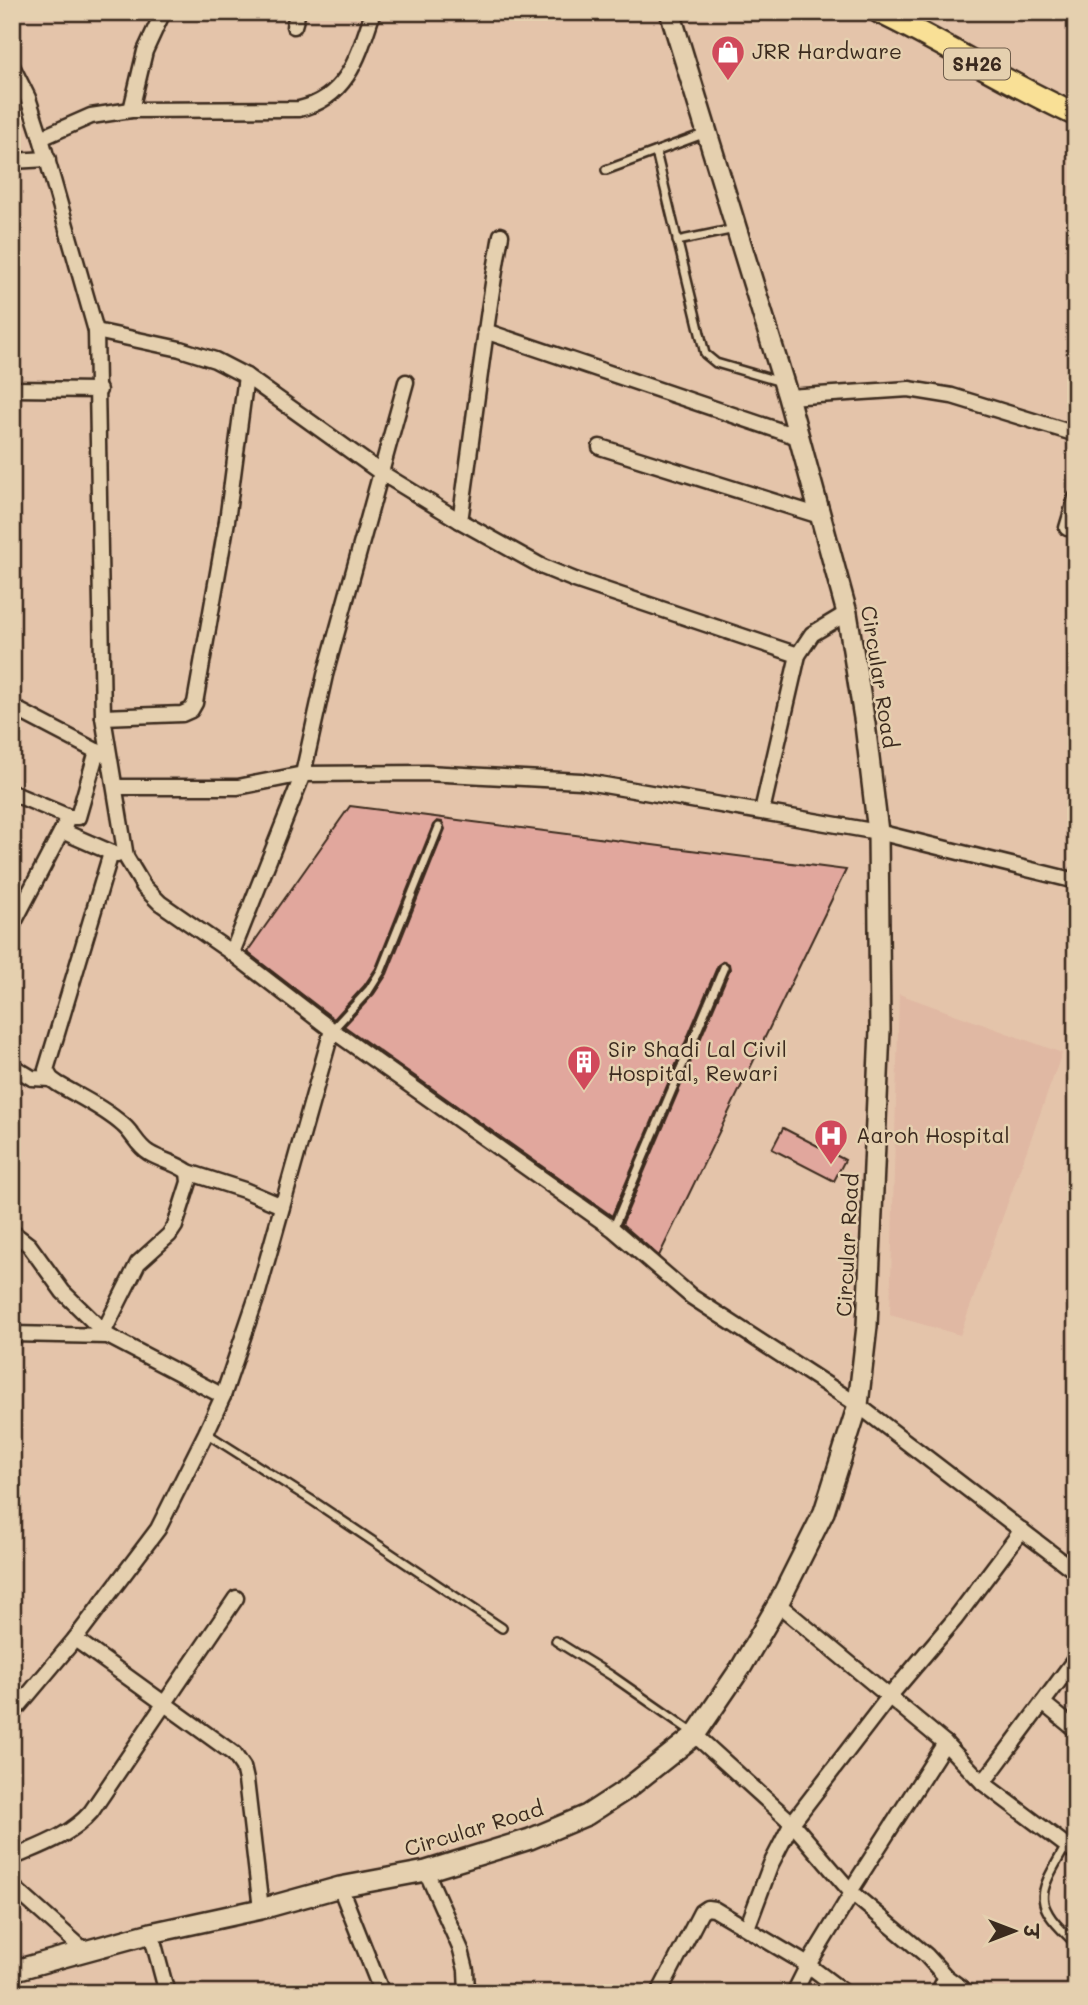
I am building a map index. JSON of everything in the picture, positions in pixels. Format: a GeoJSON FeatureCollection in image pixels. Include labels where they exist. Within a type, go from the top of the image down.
{"type":"FeatureCollection","features":[{"type":"Feature","properties":{"kind":"main road","name":"SH26"},"geometry":{"type":"LineString","coordinates":[[879,12],[1030,94],[1076,115]]}},
{"type":"Feature","properties":{"kind":"main road","name":"Circular Road"},"geometry":{"type":"LineString","coordinates":[[12,1971],[151,1933],[261,1909],[340,1887],[426,1871],[530,1839],[587,1815],[627,1789],[695,1735],[731,1684],[778,1604],[824,1512],[858,1405],[867,1326],[880,1030],[878,832],[865,724],[847,612],[786,390],[670,13]]}},
{"type":"Feature","properties":{"kind":"street"},"geometry":{"type":"LineString","coordinates":[[131,110],[145,51],[163,12]]}},
{"type":"Feature","properties":{"kind":"street"},"geometry":{"type":"LineString","coordinates":[[41,138],[91,116],[131,110],[299,109],[316,105],[333,93],[356,63],[373,12]]}},
{"type":"Feature","properties":{"kind":"street"},"geometry":{"type":"LineString","coordinates":[[12,65],[28,98],[48,159],[96,331],[103,754],[115,786],[118,855],[46,1066],[51,1079]]}},
{"type":"Feature","properties":{"kind":"street"},"geometry":{"type":"LineString","coordinates":[[12,161],[48,159]]}},
{"type":"Feature","properties":{"kind":"street"},"geometry":{"type":"LineString","coordinates":[[460,521],[485,331],[501,235]]}},
{"type":"Feature","properties":{"kind":"street"},"geometry":{"type":"LineString","coordinates":[[96,331],[180,349],[215,360],[246,376],[380,471],[460,521],[543,567],[798,655]]}},
{"type":"Feature","properties":{"kind":"street"},"geometry":{"type":"LineString","coordinates":[[485,331],[798,438]]}},
{"type":"Feature","properties":{"kind":"street"},"geometry":{"type":"LineString","coordinates":[[103,718],[182,714],[191,710],[195,703],[227,521],[246,376]]}},
{"type":"Feature","properties":{"kind":"street"},"geometry":{"type":"LineString","coordinates":[[232,953],[303,774],[325,675],[406,382]]}},
{"type":"Feature","properties":{"kind":"street"},"geometry":{"type":"LineString","coordinates":[[12,388],[99,390]]}},
{"type":"Feature","properties":{"kind":"street"},"geometry":{"type":"LineString","coordinates":[[786,390],[909,389],[953,396],[1076,434]]}},
{"type":"Feature","properties":{"kind":"street"},"geometry":{"type":"LineString","coordinates":[[600,447],[820,516]]}},
{"type":"Feature","properties":{"kind":"street"},"geometry":{"type":"LineString","coordinates":[[1067,528],[1076,498]]}},
{"type":"Feature","properties":{"kind":"street"},"geometry":{"type":"LineString","coordinates":[[762,811],[798,655],[812,634],[847,612]]}},
{"type":"Feature","properties":{"kind":"street"},"geometry":{"type":"LineString","coordinates":[[12,707],[103,754]]}},
{"type":"Feature","properties":{"kind":"street"},"geometry":{"type":"LineString","coordinates":[[12,926],[65,824],[80,814],[103,754]]}},
{"type":"Feature","properties":{"kind":"street"},"geometry":{"type":"LineString","coordinates":[[115,786],[238,786],[303,774],[426,774],[581,781],[878,832],[1076,881]]}},
{"type":"Feature","properties":{"kind":"street"},"geometry":{"type":"LineString","coordinates":[[12,793],[118,855],[160,903],[232,953],[332,1030],[613,1229],[692,1297],[858,1405],[1076,1572]]}},
{"type":"Feature","properties":{"kind":"street"},"geometry":{"type":"LineString","coordinates":[[12,1714],[75,1639],[158,1529],[206,1433],[223,1395],[257,1296],[332,1030]]}},
{"type":"Feature","properties":{"kind":"street"},"geometry":{"type":"LineString","coordinates":[[12,1066],[32,1079],[51,1079],[113,1116],[127,1127],[140,1147],[150,1154],[188,1172],[244,1190],[282,1206]]}},
{"type":"Feature","properties":{"kind":"street"},"geometry":{"type":"LineString","coordinates":[[106,1334],[138,1263],[169,1235],[175,1226],[189,1182],[188,1172]]}},
{"type":"Feature","properties":{"kind":"street"},"geometry":{"type":"LineString","coordinates":[[12,1232],[29,1245],[63,1292],[106,1334],[223,1395]]}},
{"type":"Feature","properties":{"kind":"street"},"geometry":{"type":"LineString","coordinates":[[12,1334],[106,1334]]}},
{"type":"Feature","properties":{"kind":"street"},"geometry":{"type":"LineString","coordinates":[[747,1928],[771,1864],[792,1823],[1022,1530]]}},
{"type":"Feature","properties":{"kind":"street"},"geometry":{"type":"LineString","coordinates":[[12,1858],[65,1835],[79,1826],[92,1812],[236,1598]]}},
{"type":"Feature","properties":{"kind":"street"},"geometry":{"type":"LineString","coordinates":[[778,1604],[945,1743],[983,1783],[1071,1849]]}},
{"type":"Feature","properties":{"kind":"street"},"geometry":{"type":"LineString","coordinates":[[75,1639],[234,1754],[243,1767],[261,1909]]}},
{"type":"Feature","properties":{"kind":"street"},"geometry":{"type":"LineString","coordinates":[[983,1783],[1076,1658]]}},
{"type":"Feature","properties":{"kind":"street"},"geometry":{"type":"LineString","coordinates":[[1043,1703],[1076,1730]]}},
{"type":"Feature","properties":{"kind":"street"},"geometry":{"type":"LineString","coordinates":[[695,1735],[792,1823],[851,1891],[926,1955],[946,1977],[968,1993]]}},
{"type":"Feature","properties":{"kind":"street"},"geometry":{"type":"LineString","coordinates":[[794,1993],[851,1891],[945,1743]]}},
{"type":"Feature","properties":{"kind":"street"},"geometry":{"type":"LineString","coordinates":[[426,1871],[461,1950],[466,1970],[467,1993]]}},
{"type":"Feature","properties":{"kind":"street"},"geometry":{"type":"LineString","coordinates":[[12,1886],[85,1951]]}},
{"type":"Feature","properties":{"kind":"street"},"geometry":{"type":"LineString","coordinates":[[340,1887],[382,1993]]}},
{"type":"Feature","properties":{"kind":"street"},"geometry":{"type":"LineString","coordinates":[[659,1993],[701,1912],[707,1908],[714,1909],[808,1965],[845,1993]]}},
{"type":"Feature","properties":{"kind":"street"},"geometry":{"type":"LineString","coordinates":[[151,1933],[167,1993]]}},
{"type":"Feature","properties":{"kind":"street"},"geometry":{"type":"LineString","coordinates":[[938,1993],[946,1977]]}},
{"type":"Feature","properties":{"kind":"lane"},"geometry":{"type":"LineString","coordinates":[[606,170],[707,132]]}},
{"type":"Feature","properties":{"kind":"lane"},"geometry":{"type":"LineString","coordinates":[[656,152],[702,345],[710,359],[786,390]]}},
{"type":"Feature","properties":{"kind":"lane"},"geometry":{"type":"LineString","coordinates":[[677,242],[736,229]]}},
{"type":"Feature","properties":{"kind":"lane"},"geometry":{"type":"LineString","coordinates":[[332,1030],[369,990],[381,971],[439,827]]}},
{"type":"Feature","properties":{"kind":"lane"},"geometry":{"type":"LineString","coordinates":[[613,1229],[724,967]]}},
{"type":"Feature","properties":{"kind":"lane"},"geometry":{"type":"LineString","coordinates":[[206,1433],[502,1628]]}},
{"type":"Feature","properties":{"kind":"lane"},"geometry":{"type":"LineString","coordinates":[[556,1641],[612,1676],[695,1735]]}},
{"type":"Feature","properties":{"kind":"lane"},"geometry":{"type":"LineString","coordinates":[[1071,1849],[1045,1882],[1042,1893],[1046,1913],[1076,1944]]}},
{"type":"Feature","properties":{"kind":"shaded area"},"geometry":{"type":"Polygon","coordinates":[[[899,994],[1062,1053],[960,1335],[890,1315],[899,994]]]}},
{"type":"Feature","properties":{"kind":"building","name":"Sir Shadi Lal Civil Hospital, Rewari"},"geometry":{"type":"Polygon","coordinates":[[[350,806],[846,870],[659,1256],[622,1224],[730,969],[729,964],[724,961],[718,965],[612,1216],[344,1026],[374,994],[387,974],[445,829],[442,822],[437,821],[433,825],[376,968],[364,986],[334,1019],[247,952],[350,806]]]}},
{"type":"Feature","properties":{"kind":"building"},"geometry":{"type":"Polygon","coordinates":[[[783,1128],[845,1160],[834,1181],[772,1149],[783,1128]]]}},
{"type":"Feature","properties":{"kind":"place","name":"JRR Hardware"},"geometry":{"type":"Point","coordinates":[728,82]}},
{"type":"Feature","properties":{"kind":"place","name":"Sir Shadi Lal Civil Hospital, Rewari"},"geometry":{"type":"Point","coordinates":[584,1092]}},
{"type":"Feature","properties":{"kind":"place","name":"Aaroh Hospital"},"geometry":{"type":"Point","coordinates":[831,1166]}}]}
